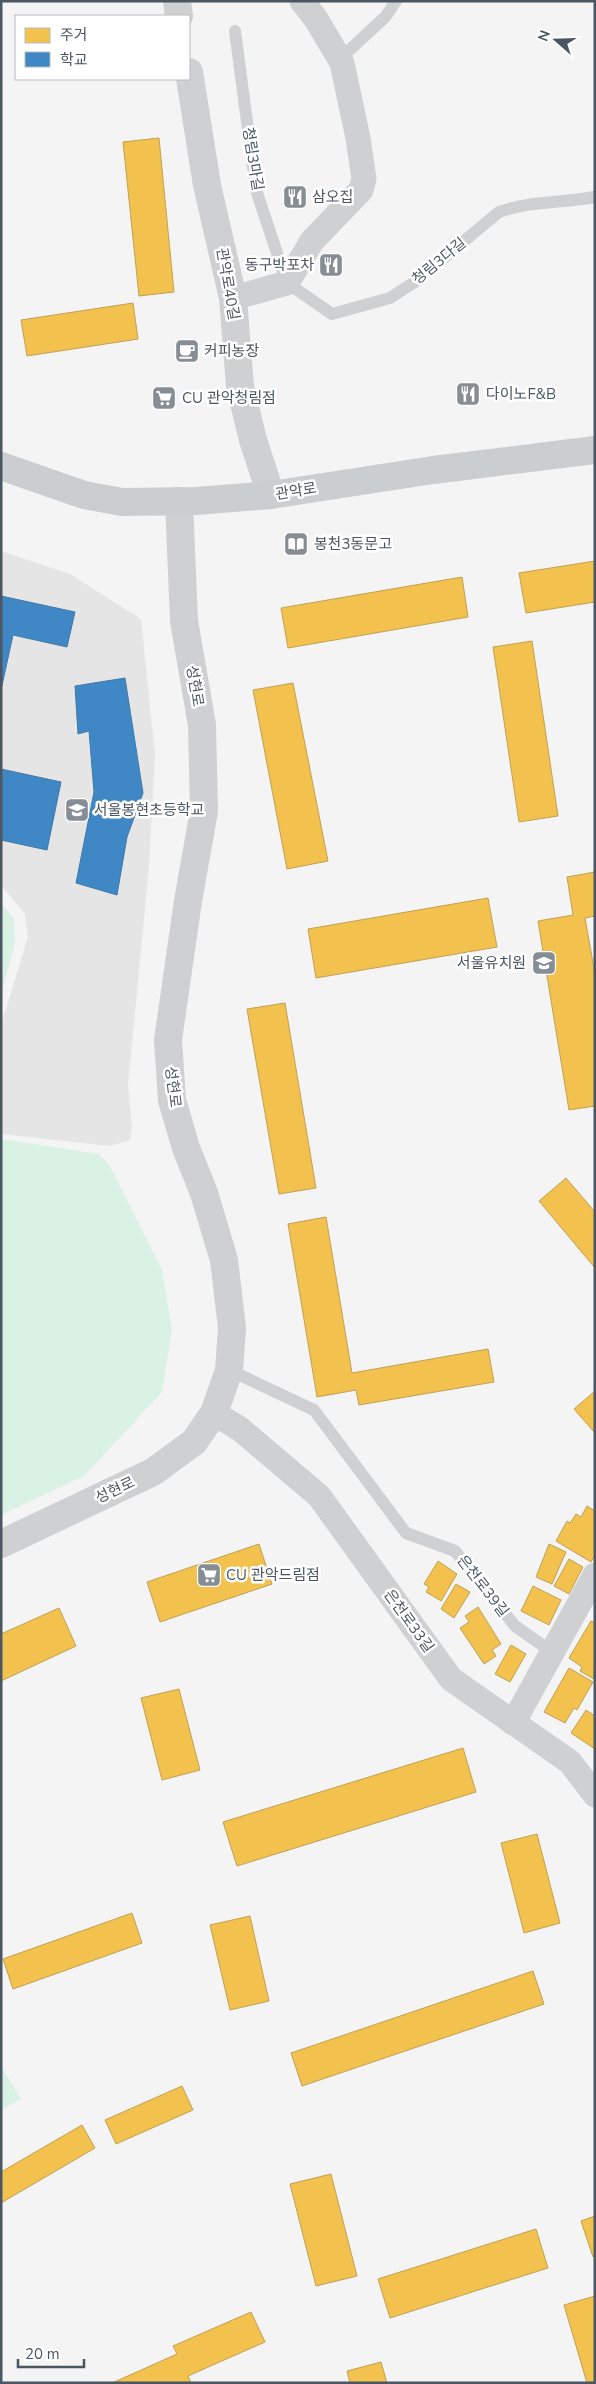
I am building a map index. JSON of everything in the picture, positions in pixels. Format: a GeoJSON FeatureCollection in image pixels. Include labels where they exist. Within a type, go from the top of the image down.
{"type":"FeatureCollection","features":[{"type":"Feature","properties":{"kind":"main road","name":"관악로"},"geometry":{"type":"LineString","coordinates":[[1,466],[84,495],[122,502],[180,501],[271,495],[433,470],[595,450]]}},
{"type":"Feature","properties":{"kind":"street"},"geometry":{"type":"LineString","coordinates":[[177,1],[180,15]]}},
{"type":"Feature","properties":{"kind":"street"},"geometry":{"type":"LineString","coordinates":[[233,298],[287,283],[312,241],[361,190],[364,179],[358,138],[340,60],[316,19],[302,1]]}},
{"type":"Feature","properties":{"kind":"street","name":"관악로40길"},"geometry":{"type":"LineString","coordinates":[[190,78],[207,185],[233,298],[240,386],[253,440],[271,495]]}},
{"type":"Feature","properties":{"kind":"street","name":"성현로"},"geometry":{"type":"LineString","coordinates":[[1,1544],[153,1472],[194,1442],[214,1413],[229,1370],[232,1328],[224,1260],[204,1193],[186,1148],[172,1100],[168,1040],[188,901],[204,811],[202,725],[184,621],[180,501]]}},
{"type":"Feature","properties":{"kind":"street","name":"은천로33길"},"geometry":{"type":"LineString","coordinates":[[214,1413],[240,1429],[319,1496],[451,1680],[570,1762],[595,1795]]}},
{"type":"Feature","properties":{"kind":"street"},"geometry":{"type":"LineString","coordinates":[[514,1723],[595,1575]]}},
{"type":"Feature","properties":{"kind":"lane"},"geometry":{"type":"LineString","coordinates":[[340,60],[386,16],[396,1]]}},
{"type":"Feature","properties":{"kind":"lane","name":"청림3마길"},"geometry":{"type":"LineString","coordinates":[[235,31],[256,190],[287,283]]}},
{"type":"Feature","properties":{"kind":"lane","name":"청림3다길"},"geometry":{"type":"LineString","coordinates":[[287,283],[332,314],[390,298],[416,281],[499,212],[513,207],[568,203],[595,197]]}},
{"type":"Feature","properties":{"kind":"lane","name":"은천로39길"},"geometry":{"type":"LineString","coordinates":[[229,1370],[314,1410],[406,1533],[455,1551],[515,1626],[552,1652]]}},
{"type":"Feature","properties":{"kind":"shaded area","name":"서울봉현초등학교"},"geometry":{"type":"Polygon","coordinates":[[[1,551],[70,574],[141,619],[155,754],[149,867],[128,1085],[132,1126],[130,1140],[110,1146],[1,1134],[1,1025],[28,937],[25,914],[1,885],[1,551]]]}},
{"type":"Feature","properties":{"kind":"green space"},"geometry":{"type":"Polygon","coordinates":[[[1,903],[14,919],[15,943],[1,995],[1,903]]]}},
{"type":"Feature","properties":{"kind":"green space"},"geometry":{"type":"Polygon","coordinates":[[[1,1139],[99,1154],[109,1164],[162,1270],[172,1329],[162,1392],[84,1476],[1,1515],[1,1139]]]}},
{"type":"Feature","properties":{"kind":"green space"},"geometry":{"type":"Polygon","coordinates":[[[1,2066],[21,2099],[1,2110],[1,2066]]]}},
{"type":"Feature","properties":{"kind":"building: 주거"},"geometry":{"type":"Polygon","coordinates":[[[159,138],[174,292],[139,296],[123,142],[159,138]]]}},
{"type":"Feature","properties":{"kind":"building: 주거"},"geometry":{"type":"Polygon","coordinates":[[[133,303],[138,339],[27,356],[21,320],[133,303]]]}},
{"type":"Feature","properties":{"kind":"building: 주거"},"geometry":{"type":"Polygon","coordinates":[[[595,561],[595,602],[526,613],[519,573],[595,561]]]}},
{"type":"Feature","properties":{"kind":"building: 주거"},"geometry":{"type":"Polygon","coordinates":[[[462,577],[468,617],[288,648],[281,608],[462,577]]]}},
{"type":"Feature","properties":{"kind":"building: 주거"},"geometry":{"type":"Polygon","coordinates":[[[532,641],[558,816],[519,822],[493,647],[532,641]]]}},
{"type":"Feature","properties":{"kind":"building: 주거"},"geometry":{"type":"Polygon","coordinates":[[[293,683],[328,861],[287,869],[253,690],[293,683]]]}},
{"type":"Feature","properties":{"kind":"building: 주거"},"geometry":{"type":"Polygon","coordinates":[[[595,872],[595,916],[585,918],[595,974],[595,1106],[569,1110],[538,921],[573,915],[567,877],[595,872]]]}},
{"type":"Feature","properties":{"kind":"building: 주거"},"geometry":{"type":"Polygon","coordinates":[[[488,898],[497,947],[316,978],[308,929],[488,898]]]}},
{"type":"Feature","properties":{"kind":"building: 주거"},"geometry":{"type":"Polygon","coordinates":[[[285,1003],[316,1188],[279,1194],[247,1009],[285,1003]]]}},
{"type":"Feature","properties":{"kind":"building: 주거"},"geometry":{"type":"Polygon","coordinates":[[[566,1178],[595,1212],[595,1268],[539,1201],[566,1178]]]}},
{"type":"Feature","properties":{"kind":"building: 주거"},"geometry":{"type":"Polygon","coordinates":[[[326,1217],[352,1373],[488,1349],[494,1382],[359,1405],[356,1390],[317,1397],[288,1224],[326,1217]]]}},
{"type":"Feature","properties":{"kind":"building: 주거"},"geometry":{"type":"Polygon","coordinates":[[[595,1391],[595,1433],[574,1409],[595,1391]]]}},
{"type":"Feature","properties":{"kind":"building: 주거"},"geometry":{"type":"Polygon","coordinates":[[[587,1506],[595,1511],[595,1555],[591,1562],[556,1541],[567,1521],[570,1523],[576,1514],[581,1517],[587,1506]]]}},
{"type":"Feature","properties":{"kind":"building: 주거"},"geometry":{"type":"Polygon","coordinates":[[[259,1544],[272,1584],[160,1622],[147,1582],[259,1544]]]}},
{"type":"Feature","properties":{"kind":"building: 주거"},"geometry":{"type":"Polygon","coordinates":[[[549,1544],[566,1552],[552,1584],[536,1577],[549,1544]]]}},
{"type":"Feature","properties":{"kind":"building: 주거"},"geometry":{"type":"Polygon","coordinates":[[[569,1559],[583,1567],[569,1594],[554,1586],[569,1559]]]}},
{"type":"Feature","properties":{"kind":"building: 주거"},"geometry":{"type":"Polygon","coordinates":[[[438,1561],[457,1574],[441,1601],[426,1592],[429,1587],[424,1584],[438,1561]]]}},
{"type":"Feature","properties":{"kind":"building: 주거"},"geometry":{"type":"Polygon","coordinates":[[[456,1584],[470,1592],[454,1618],[441,1609],[456,1584]]]}},
{"type":"Feature","properties":{"kind":"building: 주거"},"geometry":{"type":"Polygon","coordinates":[[[533,1586],[561,1600],[549,1625],[521,1611],[533,1586]]]}},
{"type":"Feature","properties":{"kind":"building: 주거"},"geometry":{"type":"Polygon","coordinates":[[[478,1607],[501,1644],[492,1650],[496,1656],[484,1664],[460,1628],[469,1622],[465,1616],[478,1607]]]}},
{"type":"Feature","properties":{"kind":"building: 주거"},"geometry":{"type":"Polygon","coordinates":[[[59,1608],[76,1646],[1,1681],[1,1634],[59,1608]]]}},
{"type":"Feature","properties":{"kind":"building: 주거"},"geometry":{"type":"Polygon","coordinates":[[[591,1621],[595,1623],[594,1679],[580,1671],[582,1667],[569,1658],[591,1621]]]}},
{"type":"Feature","properties":{"kind":"building: 주거"},"geometry":{"type":"Polygon","coordinates":[[[511,1645],[526,1654],[510,1682],[495,1674],[511,1645]]]}},
{"type":"Feature","properties":{"kind":"building: 주거"},"geometry":{"type":"Polygon","coordinates":[[[569,1668],[593,1682],[577,1710],[574,1708],[565,1723],[544,1712],[569,1668]]]}},
{"type":"Feature","properties":{"kind":"building: 주거"},"geometry":{"type":"Polygon","coordinates":[[[179,1689],[200,1770],[162,1780],[141,1698],[179,1689]]]}},
{"type":"Feature","properties":{"kind":"building: 주거"},"geometry":{"type":"Polygon","coordinates":[[[586,1710],[595,1716],[595,1749],[571,1733],[586,1710]]]}},
{"type":"Feature","properties":{"kind":"building: 주거"},"geometry":{"type":"Polygon","coordinates":[[[463,1748],[476,1792],[237,1866],[223,1822],[463,1748]]]}},
{"type":"Feature","properties":{"kind":"building: 주거"},"geometry":{"type":"Polygon","coordinates":[[[537,1834],[560,1923],[524,1933],[501,1843],[537,1834]]]}},
{"type":"Feature","properties":{"kind":"building: 주거"},"geometry":{"type":"Polygon","coordinates":[[[132,1913],[142,1943],[13,1989],[3,1959],[132,1913]]]}},
{"type":"Feature","properties":{"kind":"building: 주거"},"geometry":{"type":"Polygon","coordinates":[[[250,1916],[269,2001],[230,2010],[210,1925],[250,1916]]]}},
{"type":"Feature","properties":{"kind":"building: 주거"},"geometry":{"type":"Polygon","coordinates":[[[533,1971],[544,2004],[302,2086],[291,2053],[533,1971]]]}},
{"type":"Feature","properties":{"kind":"building: 주거"},"geometry":{"type":"Polygon","coordinates":[[[182,2086],[193,2110],[116,2144],[105,2120],[182,2086]]]}},
{"type":"Feature","properties":{"kind":"building: 주거"},"geometry":{"type":"Polygon","coordinates":[[[82,2125],[95,2148],[1,2203],[1,2172],[82,2125]]]}},
{"type":"Feature","properties":{"kind":"building: 주거"},"geometry":{"type":"Polygon","coordinates":[[[331,2174],[357,2276],[316,2286],[290,2184],[331,2174]]]}},
{"type":"Feature","properties":{"kind":"building: 주거"},"geometry":{"type":"Polygon","coordinates":[[[595,2216],[595,2257],[593,2257],[581,2221],[595,2216]]]}},
{"type":"Feature","properties":{"kind":"building: 주거"},"geometry":{"type":"Polygon","coordinates":[[[536,2229],[548,2268],[390,2318],[378,2279],[536,2229]]]}},
{"type":"Feature","properties":{"kind":"building: 주거"},"geometry":{"type":"Polygon","coordinates":[[[595,2296],[595,2381],[587,2383],[564,2305],[595,2296]]]}},
{"type":"Feature","properties":{"kind":"building: 주거"},"geometry":{"type":"Polygon","coordinates":[[[251,2312],[265,2342],[188,2376],[191,2383],[112,2383],[177,2354],[173,2346],[251,2312]]]}},
{"type":"Feature","properties":{"kind":"building: 주거"},"geometry":{"type":"Polygon","coordinates":[[[381,2362],[387,2383],[350,2383],[347,2371],[381,2362]]]}},
{"type":"Feature","properties":{"kind":"building: 학교"},"geometry":{"type":"Polygon","coordinates":[[[1,596],[75,612],[67,647],[13,635],[1,690],[1,596]]]}},
{"type":"Feature","properties":{"kind":"building: 학교"},"geometry":{"type":"Polygon","coordinates":[[[125,678],[143,793],[127,837],[117,895],[76,883],[94,792],[89,731],[78,734],[75,686],[125,678]]]}},
{"type":"Feature","properties":{"kind":"building: 학교"},"geometry":{"type":"Polygon","coordinates":[[[1,769],[61,782],[47,850],[1,840],[1,769]]]}},
{"type":"Feature","properties":{"kind":"place","name":"삼오집"},"geometry":{"type":"Point","coordinates":[295,197]}},
{"type":"Feature","properties":{"kind":"place","name":"동구박포차"},"geometry":{"type":"Point","coordinates":[331,265]}},
{"type":"Feature","properties":{"kind":"place","name":"커피농장"},"geometry":{"type":"Point","coordinates":[187,351]}},
{"type":"Feature","properties":{"kind":"place","name":"다이노F&B"},"geometry":{"type":"Point","coordinates":[468,394]}},
{"type":"Feature","properties":{"kind":"place","name":"CU 관악청림점"},"geometry":{"type":"Point","coordinates":[164,398]}},
{"type":"Feature","properties":{"kind":"place","name":"봉천3동문고"},"geometry":{"type":"Point","coordinates":[296,544]}},
{"type":"Feature","properties":{"kind":"place","name":"서울봉현초등학교"},"geometry":{"type":"Point","coordinates":[77,810]}},
{"type":"Feature","properties":{"kind":"place","name":"서울유치원"},"geometry":{"type":"Point","coordinates":[544,963]}},
{"type":"Feature","properties":{"kind":"place","name":"CU 관악드림점"},"geometry":{"type":"Point","coordinates":[209,1575]}}]}
